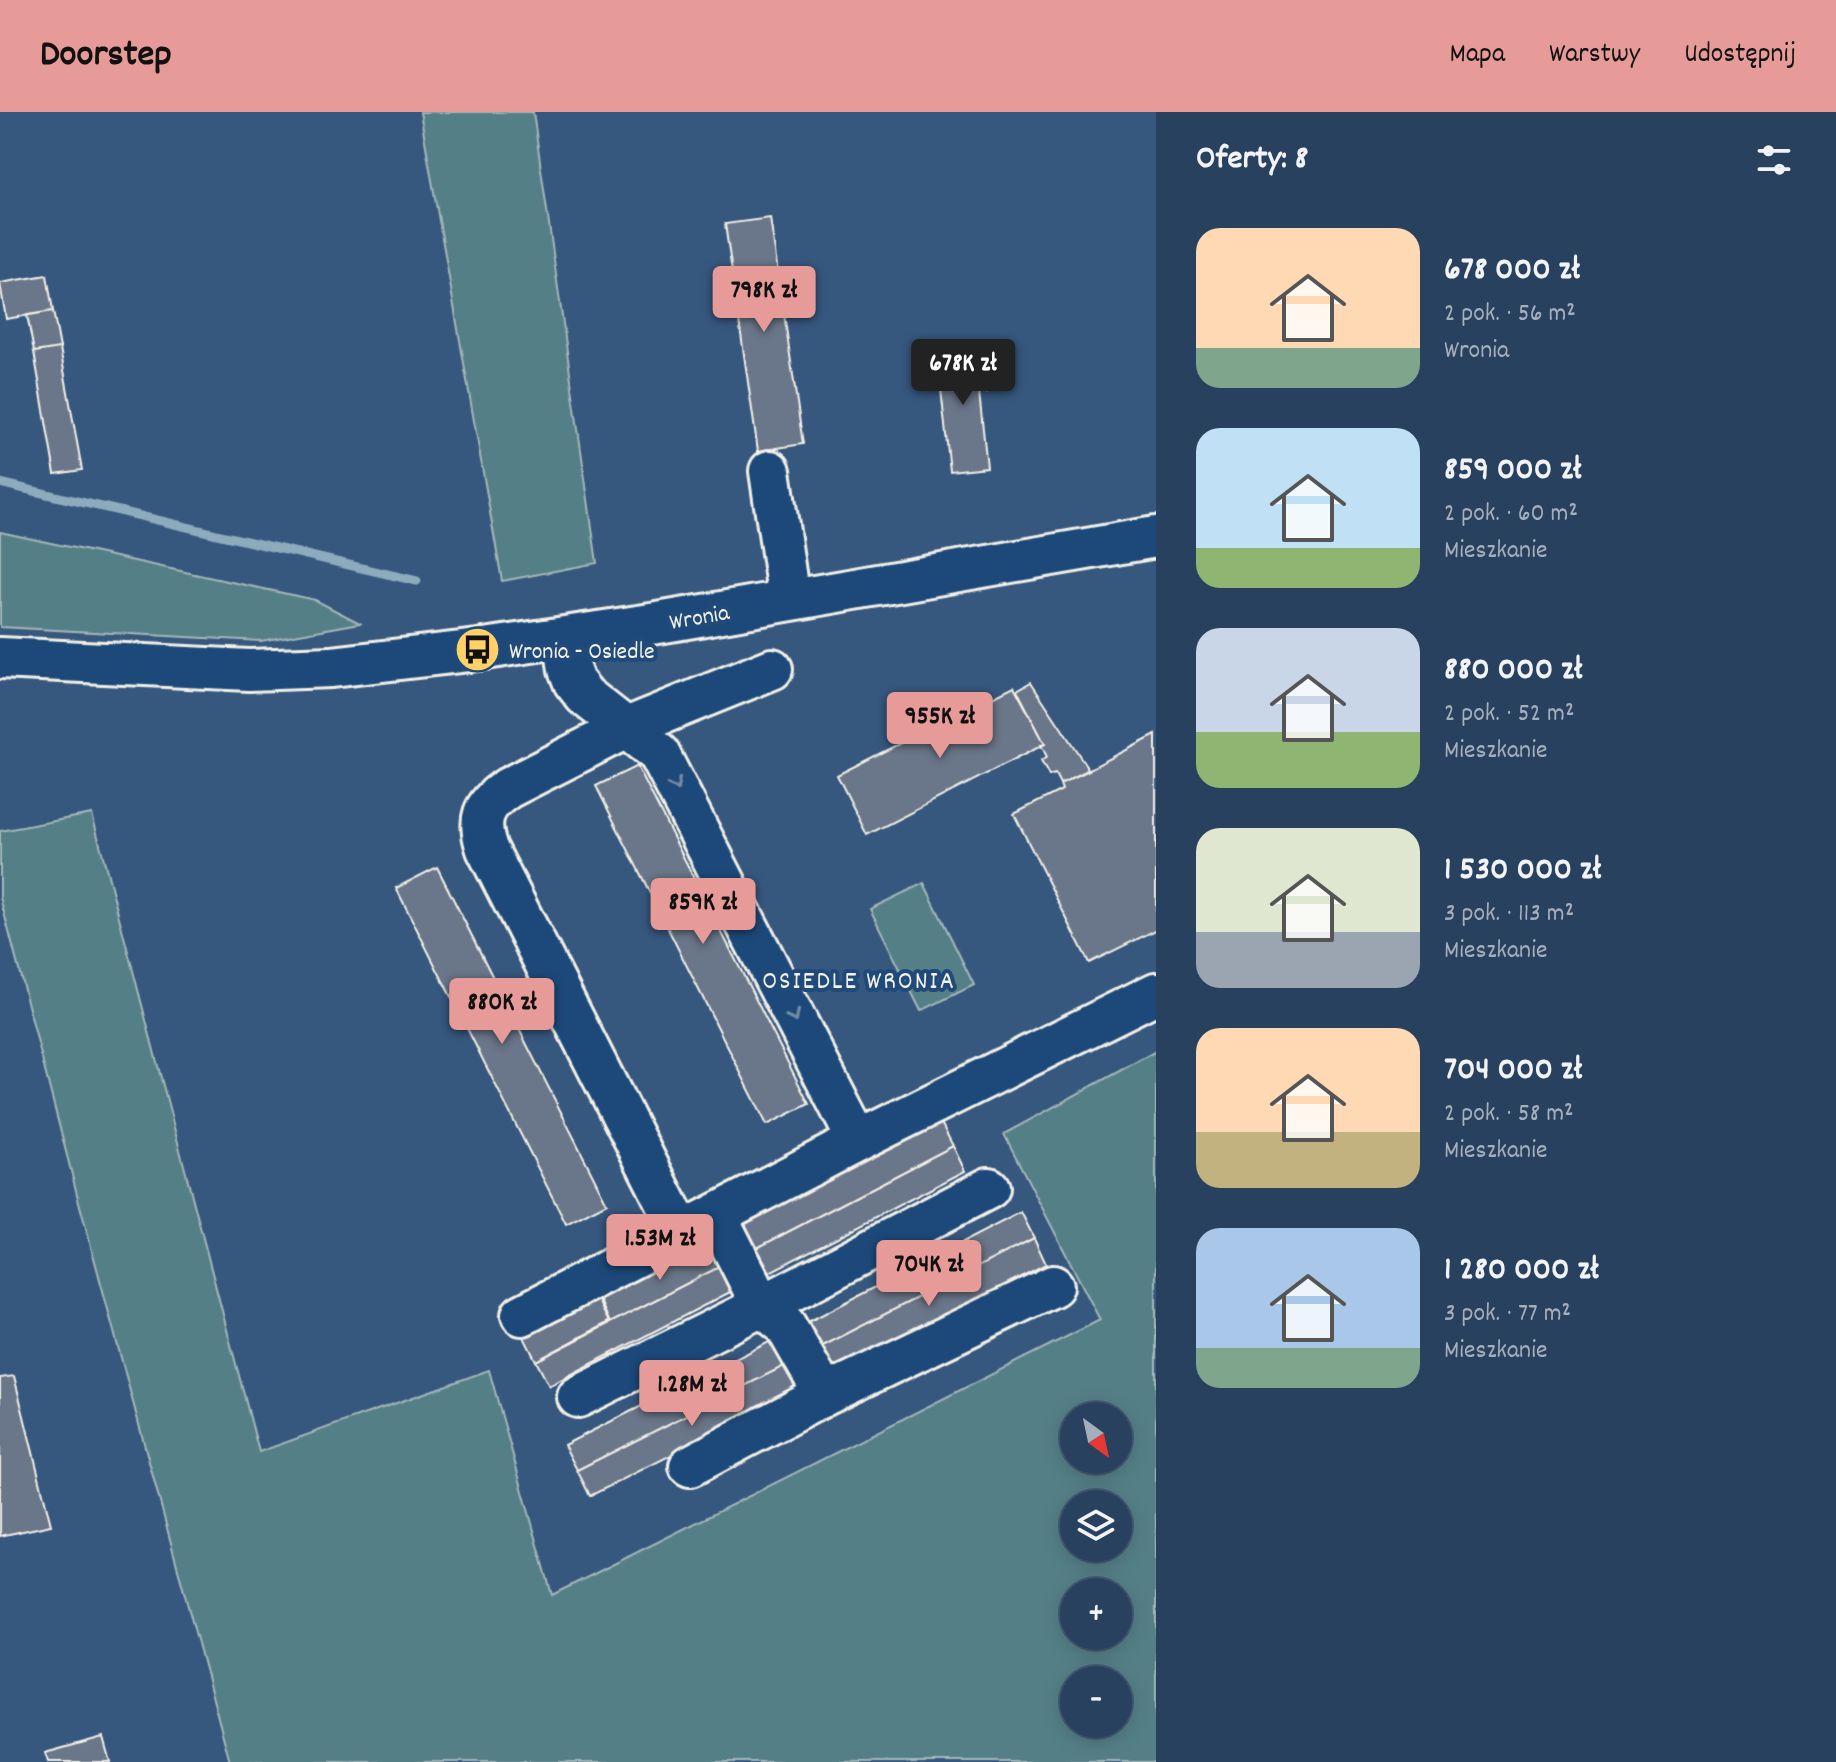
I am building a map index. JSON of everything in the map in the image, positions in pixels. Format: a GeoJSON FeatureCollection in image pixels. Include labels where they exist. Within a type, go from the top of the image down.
{"type":"FeatureCollection","features":[{"type":"Feature","properties":{"kind":"street"},"geometry":{"type":"LineString","coordinates":[[770,471],[789,600]]}},
{"type":"Feature","properties":{"kind":"street","name":"Wronia"},"geometry":{"type":"LineString","coordinates":[[0,658],[263,670],[331,667],[564,638],[1156,537]]}},
{"type":"Feature","properties":{"kind":"street"},"geometry":{"type":"LineString","coordinates":[[564,638],[569,669],[585,696],[659,754],[858,1141]]}},
{"type":"Feature","properties":{"kind":"street"},"geometry":{"type":"LineString","coordinates":[[772,669],[624,729],[493,797],[481,830],[487,849],[699,1224],[762,1306],[785,1325],[825,1395]]}},
{"type":"Feature","properties":{"kind":"street"},"geometry":{"type":"LineString","coordinates":[[522,1315],[858,1141],[1156,993]]}},
{"type":"Feature","properties":{"kind":"street"},"geometry":{"type":"LineString","coordinates":[[578,1397],[989,1188]]}},
{"type":"Feature","properties":{"kind":"street"},"geometry":{"type":"LineString","coordinates":[[690,1466],[825,1395],[1053,1286]]}},
{"type":"Feature","properties":{"kind":"green space"},"geometry":{"type":"Polygon","coordinates":[[[420,112],[533,112],[597,563],[502,581],[420,112]]]}},
{"type":"Feature","properties":{"kind":"green space"},"geometry":{"type":"Polygon","coordinates":[[[0,532],[315,600],[360,623],[261,641],[0,627],[0,532]]]}},
{"type":"Feature","properties":{"kind":"green space"},"geometry":{"type":"Polygon","coordinates":[[[92,814],[259,1452],[489,1370],[552,1595],[1100,1320],[1004,1134],[1156,1051],[1156,1762],[230,1762],[0,897],[0,831],[92,814]]]}},
{"type":"Feature","properties":{"kind":"green space"},"geometry":{"type":"Polygon","coordinates":[[[924,883],[974,985],[921,1011],[870,909],[924,883]]]}},
{"type":"Feature","properties":{"kind":"building"},"geometry":{"type":"Polygon","coordinates":[[[770,218],[803,444],[758,451],[725,224],[770,218]]]}},
{"type":"Feature","properties":{"kind":"building"},"geometry":{"type":"Polygon","coordinates":[[[47,275],[53,311],[6,319],[0,283],[47,275]]]}},
{"type":"Feature","properties":{"kind":"building"},"geometry":{"type":"Polygon","coordinates":[[[53,311],[60,348],[34,352],[27,315],[53,311]]]}},
{"type":"Feature","properties":{"kind":"building"},"geometry":{"type":"Polygon","coordinates":[[[60,348],[82,470],[55,474],[34,352],[60,348]]]}},
{"type":"Feature","properties":{"kind":"building"},"geometry":{"type":"Polygon","coordinates":[[[982,348],[987,392],[979,392],[987,467],[950,471],[937,353],[982,348]]]}},
{"type":"Feature","properties":{"kind":"building"},"geometry":{"type":"Polygon","coordinates":[[[1031,682],[1089,770],[1060,784],[1055,774],[1049,776],[1041,761],[1047,757],[1041,745],[1045,744],[1017,690],[1031,682]]]}},
{"type":"Feature","properties":{"kind":"building"},"geometry":{"type":"Polygon","coordinates":[[[1014,686],[1045,744],[867,835],[837,775],[1014,686]]]}},
{"type":"Feature","properties":{"kind":"building"},"geometry":{"type":"Polygon","coordinates":[[[1156,735],[1156,930],[1089,963],[1014,814],[1062,790],[1060,784],[1156,735]]]}},
{"type":"Feature","properties":{"kind":"building"},"geometry":{"type":"Polygon","coordinates":[[[637,766],[809,1104],[767,1125],[596,786],[637,766]]]}},
{"type":"Feature","properties":{"kind":"building"},"geometry":{"type":"Polygon","coordinates":[[[437,867],[607,1203],[566,1224],[396,888],[437,867]]]}},
{"type":"Feature","properties":{"kind":"building"},"geometry":{"type":"Polygon","coordinates":[[[940,1121],[953,1146],[757,1248],[744,1223],[940,1121]]]}},
{"type":"Feature","properties":{"kind":"building"},"geometry":{"type":"Polygon","coordinates":[[[953,1146],[965,1171],[770,1272],[757,1248],[953,1146]]]}},
{"type":"Feature","properties":{"kind":"building"},"geometry":{"type":"Polygon","coordinates":[[[1021,1212],[1034,1238],[813,1351],[800,1326],[1021,1212]]]}},
{"type":"Feature","properties":{"kind":"building"},"geometry":{"type":"Polygon","coordinates":[[[1034,1238],[1046,1264],[826,1377],[813,1351],[1034,1238]]]}},
{"type":"Feature","properties":{"kind":"building"},"geometry":{"type":"Polygon","coordinates":[[[708,1242],[721,1266],[610,1323],[599,1299],[708,1242]]]}},
{"type":"Feature","properties":{"kind":"building"},"geometry":{"type":"Polygon","coordinates":[[[721,1266],[734,1290],[549,1386],[536,1361],[721,1266]]]}},
{"type":"Feature","properties":{"kind":"building"},"geometry":{"type":"Polygon","coordinates":[[[596,1297],[609,1322],[536,1361],[523,1335],[596,1297]]]}},
{"type":"Feature","properties":{"kind":"building"},"geometry":{"type":"Polygon","coordinates":[[[781,1336],[794,1361],[577,1470],[564,1445],[781,1336]]]}},
{"type":"Feature","properties":{"kind":"building"},"geometry":{"type":"Polygon","coordinates":[[[794,1361],[808,1386],[590,1496],[577,1470],[794,1361]]]}},
{"type":"Feature","properties":{"kind":"building"},"geometry":{"type":"Polygon","coordinates":[[[14,1376],[51,1525],[0,1536],[0,1378],[14,1376]]]}},
{"type":"Feature","properties":{"kind":"building"},"geometry":{"type":"Polygon","coordinates":[[[103,1737],[110,1762],[48,1762],[45,1753],[103,1737]]]}},
{"type":"Feature","properties":{"kind":"waterway"},"geometry":{"type":"LineString","coordinates":[[0,483],[417,581]]}},
{"type":"Feature","properties":{"kind":"place","name":"Wronia - Osiedle"},"geometry":{"type":"Point","coordinates":[478,650]}},
{"type":"Feature","properties":{"kind":"district","name":"OSIEDLE WRONIA"},"geometry":{"type":"Point","coordinates":[859,979]}}]}
